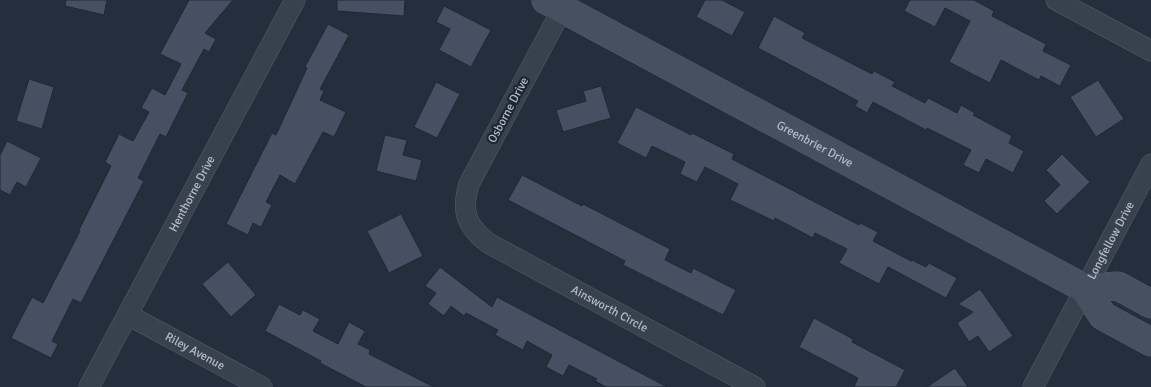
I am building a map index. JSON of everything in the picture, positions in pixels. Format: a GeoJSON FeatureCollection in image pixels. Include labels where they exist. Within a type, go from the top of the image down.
{"type":"FeatureCollection","features":[{"type":"Feature","properties":{"kind":"street","name":"Henthorne Drive"},"geometry":{"type":"LineString","coordinates":[[89,387],[295,0]]}},
{"type":"Feature","properties":{"kind":"street"},"geometry":{"type":"LineString","coordinates":[[1056,0],[1151,51]]}},
{"type":"Feature","properties":{"kind":"street","name":"Osborne Drive"},"geometry":{"type":"LineString","coordinates":[[470,224],[465,211],[465,197],[469,184],[558,3]]}},
{"type":"Feature","properties":{"kind":"street","name":"Greenbrier Drive"},"geometry":{"type":"LineString","coordinates":[[558,3],[1084,288],[1103,316],[1151,342]]}},
{"type":"Feature","properties":{"kind":"street","name":"Longfellow Drive"},"geometry":{"type":"LineString","coordinates":[[1084,288],[1151,164]]}},
{"type":"Feature","properties":{"kind":"street","name":"Ainsworth Circle"},"geometry":{"type":"LineString","coordinates":[[470,224],[477,235],[488,244],[755,387]]}},
{"type":"Feature","properties":{"kind":"street"},"geometry":{"type":"LineString","coordinates":[[1033,387],[1084,288],[1118,286],[1151,304]]}},
{"type":"Feature","properties":{"kind":"street","name":"Riley Avenue"},"geometry":{"type":"LineString","coordinates":[[128,315],[262,387]]}},
{"type":"Feature","properties":{"kind":"building"},"geometry":{"type":"Polygon","coordinates":[[[66,0],[107,0],[104,15],[65,6],[66,0]]]}},
{"type":"Feature","properties":{"kind":"building"},"geometry":{"type":"Polygon","coordinates":[[[189,0],[233,0],[205,33],[216,39],[209,52],[204,49],[182,90],[188,93],[166,137],[160,134],[138,178],[144,181],[81,303],[73,299],[52,341],[58,344],[51,358],[11,338],[32,297],[43,303],[111,166],[105,162],[119,134],[133,141],[149,112],[141,108],[152,88],[165,95],[181,64],[160,54],[189,0]]]}},
{"type":"Feature","properties":{"kind":"building"},"geometry":{"type":"Polygon","coordinates":[[[337,0],[405,0],[404,16],[337,11],[337,0]]]}},
{"type":"Feature","properties":{"kind":"building"},"geometry":{"type":"Polygon","coordinates":[[[705,0],[722,0],[745,12],[732,36],[696,17],[705,0]]]}},
{"type":"Feature","properties":{"kind":"building"},"geometry":{"type":"Polygon","coordinates":[[[910,0],[974,0],[994,11],[992,16],[1046,44],[1043,51],[1071,65],[1060,86],[1041,76],[1039,80],[1001,60],[990,83],[949,62],[970,21],[945,8],[935,27],[904,11],[910,0]]]}},
{"type":"Feature","properties":{"kind":"building"},"geometry":{"type":"Polygon","coordinates":[[[444,6],[491,30],[471,67],[439,50],[450,29],[436,22],[444,6]]]}},
{"type":"Feature","properties":{"kind":"building"},"geometry":{"type":"Polygon","coordinates":[[[774,16],[805,33],[802,38],[872,74],[874,71],[895,82],[892,86],[925,103],[928,98],[957,113],[961,105],[975,113],[973,115],[1012,136],[1009,143],[1024,151],[1013,173],[986,159],[979,173],[963,165],[971,150],[927,128],[926,130],[873,102],[867,113],[855,106],[858,101],[758,48],[774,16]]]}},
{"type":"Feature","properties":{"kind":"building"},"geometry":{"type":"Polygon","coordinates":[[[328,24],[349,35],[320,89],[324,91],[320,100],[346,112],[334,137],[323,132],[295,184],[280,175],[266,202],[272,205],[261,227],[253,223],[248,235],[226,224],[272,133],[276,135],[307,68],[305,67],[328,24]]]}},
{"type":"Feature","properties":{"kind":"building"},"geometry":{"type":"Polygon","coordinates":[[[29,79],[54,87],[42,129],[16,121],[29,79]]]}},
{"type":"Feature","properties":{"kind":"building"},"geometry":{"type":"Polygon","coordinates":[[[1098,80],[1124,119],[1096,137],[1070,97],[1098,80]]]}},
{"type":"Feature","properties":{"kind":"building"},"geometry":{"type":"Polygon","coordinates":[[[436,82],[460,94],[437,138],[414,127],[436,82]]]}},
{"type":"Feature","properties":{"kind":"building"},"geometry":{"type":"Polygon","coordinates":[[[601,86],[611,118],[563,132],[556,110],[586,101],[583,91],[601,86]]]}},
{"type":"Feature","properties":{"kind":"building"},"geometry":{"type":"Polygon","coordinates":[[[636,107],[734,154],[732,159],[859,225],[860,223],[878,232],[873,241],[911,261],[926,267],[929,263],[957,278],[946,298],[888,267],[879,284],[839,263],[847,249],[815,233],[813,238],[775,218],[774,221],[730,200],[738,184],[705,167],[697,182],[680,174],[685,162],[652,146],[646,158],[617,143],[636,107]]]}},
{"type":"Feature","properties":{"kind":"building"},"geometry":{"type":"Polygon","coordinates":[[[385,135],[407,140],[403,155],[422,160],[416,181],[376,171],[385,135]]]}},
{"type":"Feature","properties":{"kind":"building"},"geometry":{"type":"Polygon","coordinates":[[[7,141],[41,158],[26,187],[17,182],[10,195],[0,190],[0,155],[7,141]]]}},
{"type":"Feature","properties":{"kind":"building"},"geometry":{"type":"Polygon","coordinates":[[[1062,154],[1090,182],[1057,214],[1044,201],[1060,185],[1046,170],[1062,154]]]}},
{"type":"Feature","properties":{"kind":"building"},"geometry":{"type":"Polygon","coordinates":[[[522,175],[670,249],[665,260],[691,273],[693,268],[736,290],[723,315],[623,265],[625,261],[508,200],[522,175]]]}},
{"type":"Feature","properties":{"kind":"building"},"geometry":{"type":"Polygon","coordinates":[[[401,214],[423,256],[389,273],[367,231],[401,214]]]}},
{"type":"Feature","properties":{"kind":"building"},"geometry":{"type":"Polygon","coordinates":[[[228,262],[256,295],[231,317],[202,284],[228,262]]]}},
{"type":"Feature","properties":{"kind":"building"},"geometry":{"type":"Polygon","coordinates":[[[440,267],[492,307],[497,297],[667,387],[606,387],[595,381],[597,379],[569,365],[563,376],[546,367],[552,355],[527,341],[523,350],[495,335],[498,330],[466,313],[464,316],[451,306],[444,316],[428,304],[436,293],[425,286],[440,267]]]}},
{"type":"Feature","properties":{"kind":"building"},"geometry":{"type":"Polygon","coordinates":[[[980,289],[1013,336],[989,352],[978,336],[969,342],[957,323],[973,312],[958,304],[980,289]]]}},
{"type":"Feature","properties":{"kind":"building"},"geometry":{"type":"Polygon","coordinates":[[[279,304],[300,315],[303,310],[320,319],[313,331],[338,344],[349,322],[365,331],[358,344],[370,350],[369,354],[434,387],[366,387],[320,363],[321,361],[265,331],[279,304]]]}},
{"type":"Feature","properties":{"kind":"building"},"geometry":{"type":"Polygon","coordinates":[[[814,318],[853,339],[852,342],[905,370],[896,387],[854,387],[858,378],[799,347],[814,318]]]}},
{"type":"Feature","properties":{"kind":"building"},"geometry":{"type":"Polygon","coordinates":[[[955,368],[968,387],[927,387],[955,368]]]}}]}
